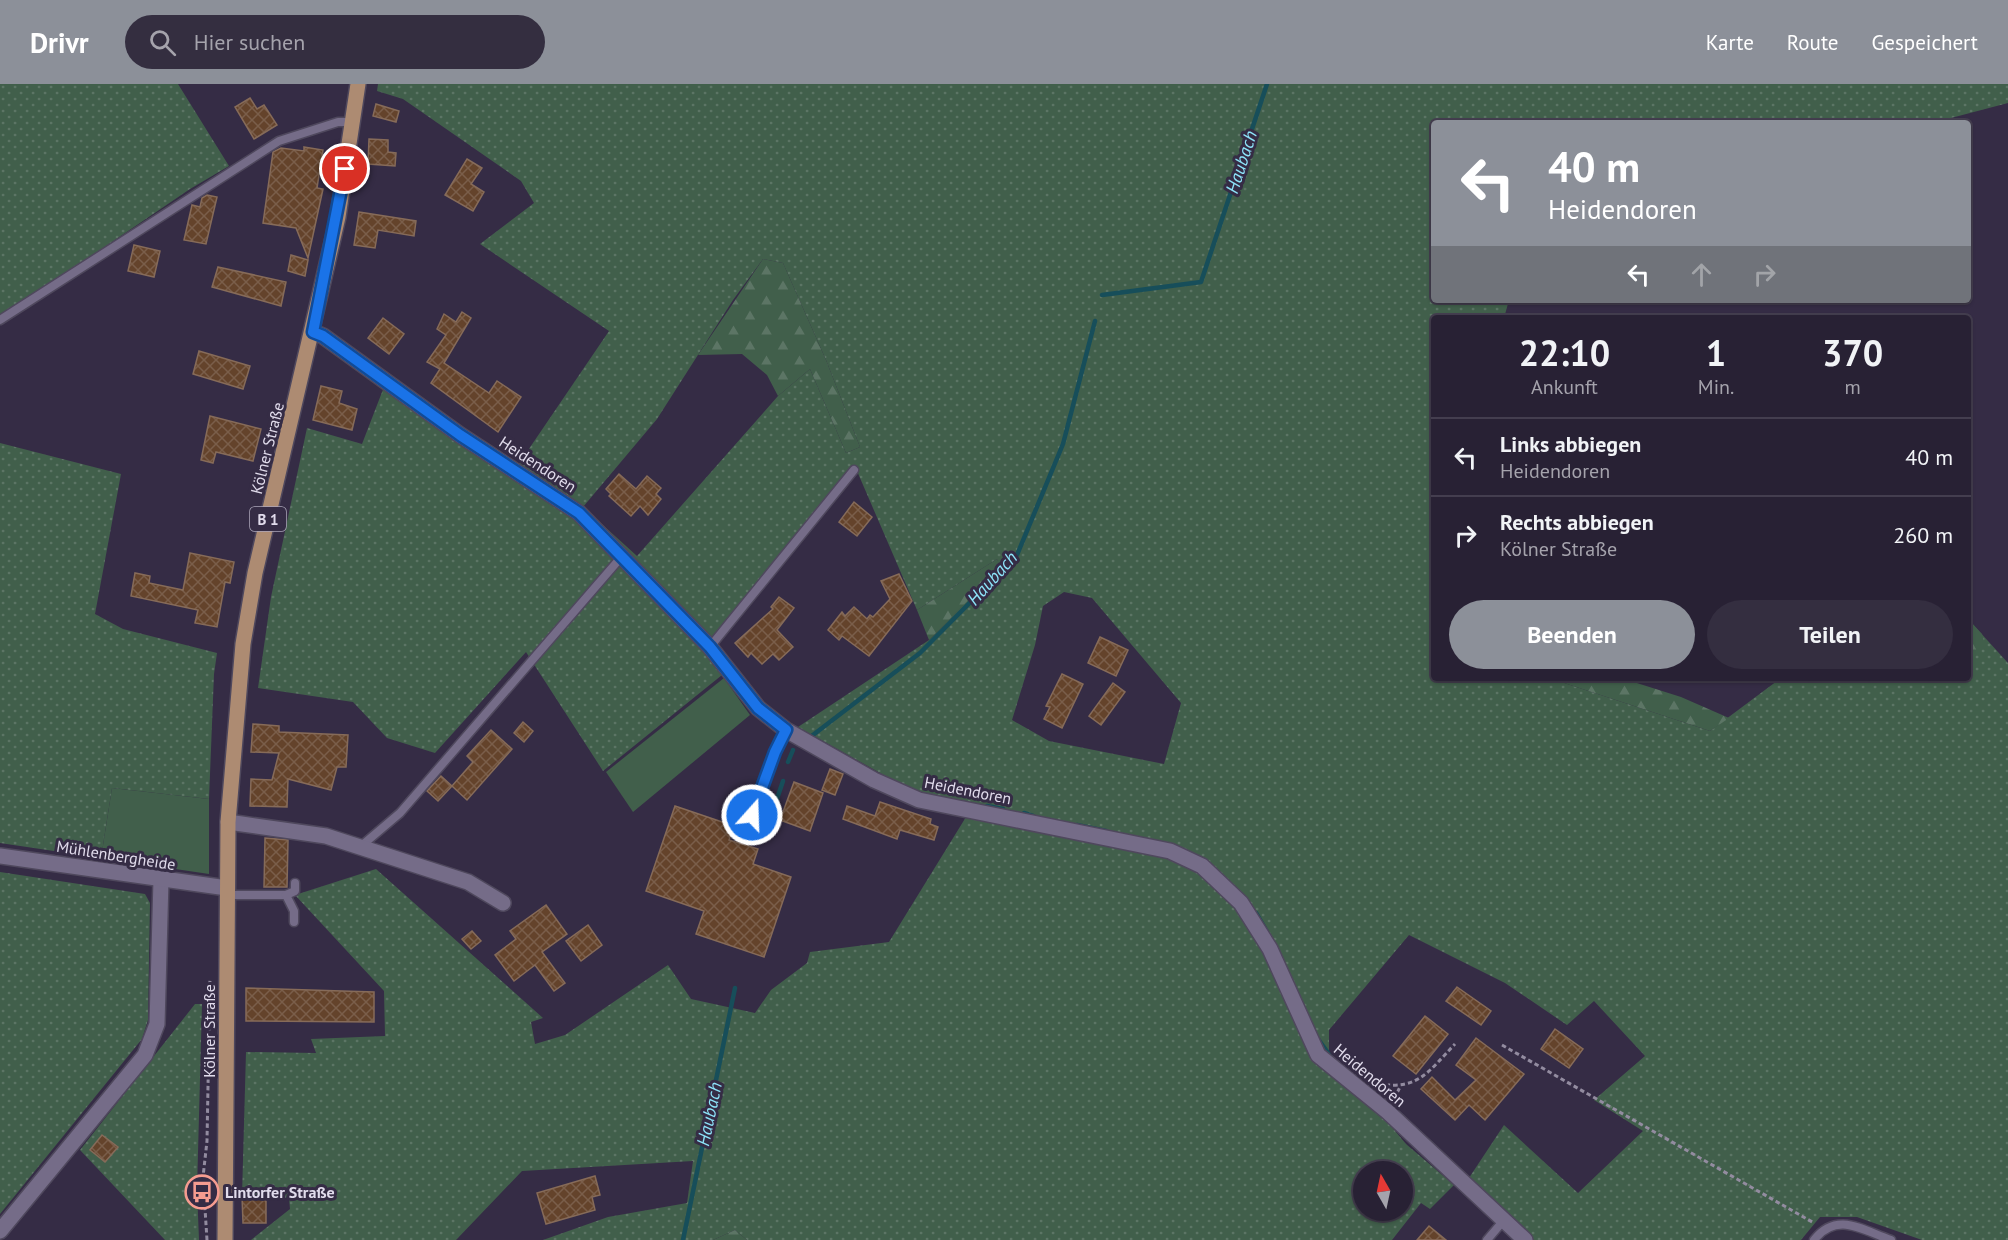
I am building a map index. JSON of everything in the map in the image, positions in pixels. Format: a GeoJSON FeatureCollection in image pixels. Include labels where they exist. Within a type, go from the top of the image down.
{"type":"FeatureCollection","features":[{"type":"Feature","properties":{"kind":"main road","name":"Kölner Straße"},"geometry":{"type":"LineString","coordinates":[[225,1240],[228,822],[243,644],[255,573],[338,217],[358,84]]}},
{"type":"Feature","properties":{"kind":"street","name":"Heidendoren"},"geometry":{"type":"LineString","coordinates":[[313,332],[323,336],[460,435],[579,513],[623,555],[710,647],[758,708],[786,730],[874,780],[919,800],[1170,851],[1202,866],[1241,903],[1263,936],[1318,1055],[1388,1112],[1525,1240]]}},
{"type":"Feature","properties":{"kind":"street"},"geometry":{"type":"LineString","coordinates":[[228,822],[326,836],[468,882],[503,903]]}},
{"type":"Feature","properties":{"kind":"street","name":"Mühlenbergheide"},"geometry":{"type":"LineString","coordinates":[[0,856],[227,892]]}},
{"type":"Feature","properties":{"kind":"street"},"geometry":{"type":"LineString","coordinates":[[0,1231],[145,1055],[151,1042],[157,1024],[161,880]]}},
{"type":"Feature","properties":{"kind":"lane"},"geometry":{"type":"LineString","coordinates":[[0,320],[279,141],[338,122],[353,122]]}},
{"type":"Feature","properties":{"kind":"lane"},"geometry":{"type":"LineString","coordinates":[[710,647],[854,470]]}},
{"type":"Feature","properties":{"kind":"lane"},"geometry":{"type":"LineString","coordinates":[[359,847],[400,813],[623,555]]}},
{"type":"Feature","properties":{"kind":"lane"},"geometry":{"type":"LineString","coordinates":[[752,815],[775,752],[786,730]]}},
{"type":"Feature","properties":{"kind":"lane"},"geometry":{"type":"LineString","coordinates":[[227,892],[286,895],[295,891],[296,883]]}},
{"type":"Feature","properties":{"kind":"lane"},"geometry":{"type":"LineString","coordinates":[[286,895],[294,911],[294,922]]}},
{"type":"Feature","properties":{"kind":"lane"},"geometry":{"type":"LineString","coordinates":[[1487,1240],[1504,1220]]}},
{"type":"Feature","properties":{"kind":"lane"},"geometry":{"type":"LineString","coordinates":[[1814,1240],[1824,1227],[1840,1223],[1891,1240]]}},
{"type":"Feature","properties":{"kind":"path"},"geometry":{"type":"LineString","coordinates":[[207,1240],[203,1177],[210,972]]}},
{"type":"Feature","properties":{"kind":"path"},"geometry":{"type":"LineString","coordinates":[[1400,1087],[1421,1079],[1455,1044]]}},
{"type":"Feature","properties":{"kind":"path"},"geometry":{"type":"LineString","coordinates":[[1502,1045],[1792,1213],[1824,1227]]}},
{"type":"Feature","properties":{"kind":"green space"},"geometry":{"type":"Polygon","coordinates":[[[0,84],[178,84],[229,166],[190,189],[0,318],[0,84]]]}},
{"type":"Feature","properties":{"kind":"green space"},"geometry":{"type":"Polygon","coordinates":[[[378,84],[2008,84],[2008,103],[1943,120],[1431,120],[1431,303],[1508,303],[1505,315],[1431,315],[1431,681],[1558,681],[1710,731],[1777,681],[1971,681],[1971,622],[2008,663],[2008,1240],[1922,1240],[1857,1217],[1820,1217],[1801,1240],[1514,1240],[1461,1190],[1504,1125],[1578,1193],[1643,1131],[1594,1100],[1645,1056],[1594,1001],[1567,1025],[1505,983],[1409,935],[1329,1030],[1329,1052],[1406,1144],[1454,1185],[1430,1209],[1421,1203],[1413,1213],[1413,1161],[1353,1161],[1353,1221],[1407,1221],[1392,1240],[747,1240],[735,1230],[713,1240],[543,1240],[608,1217],[687,1203],[693,1161],[522,1171],[456,1240],[251,1240],[290,1209],[289,1198],[242,1196],[246,1052],[316,1053],[311,1039],[385,1036],[384,991],[295,895],[376,869],[543,1018],[531,1022],[535,1044],[565,1035],[668,965],[691,999],[755,1013],[771,990],[807,963],[810,952],[889,942],[966,817],[914,792],[798,727],[929,640],[1000,567],[997,559],[917,610],[857,471],[711,646],[722,675],[603,771],[526,652],[435,753],[387,738],[353,702],[258,688],[271,597],[307,428],[362,444],[384,387],[518,465],[609,331],[480,244],[534,203],[521,181],[403,99],[377,91],[378,84]],[[763,259],[733,300],[657,419],[583,507],[637,556],[778,396],[810,369],[846,453],[860,447],[826,360],[783,263],[763,259]],[[1064,592],[1043,606],[1035,645],[1012,720],[1049,741],[1164,764],[1181,703],[1092,598],[1064,592]]]}},
{"type":"Feature","properties":{"kind":"green space"},"geometry":{"type":"Polygon","coordinates":[[[763,259],[783,263],[826,360],[860,447],[846,453],[810,369],[778,396],[767,375],[742,354],[698,355],[763,259]]]}},
{"type":"Feature","properties":{"kind":"green space"},"geometry":{"type":"Polygon","coordinates":[[[0,443],[121,474],[95,614],[123,629],[217,653],[214,674],[209,799],[112,788],[101,858],[0,843],[0,443]]]}},
{"type":"Feature","properties":{"kind":"green space"},"geometry":{"type":"Polygon","coordinates":[[[997,559],[1001,567],[929,640],[917,610],[997,559]]]}},
{"type":"Feature","properties":{"kind":"green space"},"geometry":{"type":"Polygon","coordinates":[[[1971,622],[1982,634],[1985,645],[1971,656],[1971,622]]]}},
{"type":"Feature","properties":{"kind":"green space"},"geometry":{"type":"Polygon","coordinates":[[[724,678],[750,715],[633,812],[606,772],[724,678]]]}},
{"type":"Feature","properties":{"kind":"green space"},"geometry":{"type":"Polygon","coordinates":[[[1558,681],[1630,681],[1681,697],[1729,718],[1710,731],[1558,681]]]}},
{"type":"Feature","properties":{"kind":"green space"},"geometry":{"type":"Polygon","coordinates":[[[112,788],[209,799],[209,874],[101,858],[112,788]]]}},
{"type":"Feature","properties":{"kind":"green space"},"geometry":{"type":"Polygon","coordinates":[[[0,872],[145,894],[150,903],[148,1020],[142,1039],[0,1214],[0,872]]]}},
{"type":"Feature","properties":{"kind":"green space"},"geometry":{"type":"Polygon","coordinates":[[[195,1004],[202,1004],[197,1190],[199,1240],[165,1240],[80,1150],[195,1004]]]}},
{"type":"Feature","properties":{"kind":"green space"},"geometry":{"type":"Polygon","coordinates":[[[735,1230],[747,1240],[713,1240],[735,1230]]]}},
{"type":"Feature","properties":{"kind":"building"},"geometry":{"type":"Polygon","coordinates":[[[250,98],[257,109],[264,105],[277,125],[254,139],[235,107],[250,98]]]}},
{"type":"Feature","properties":{"kind":"building"},"geometry":{"type":"Polygon","coordinates":[[[376,104],[399,111],[396,122],[373,116],[376,104]]]}},
{"type":"Feature","properties":{"kind":"building"},"geometry":{"type":"Polygon","coordinates":[[[369,139],[388,140],[388,152],[396,153],[395,166],[368,164],[369,139]]]}},
{"type":"Feature","properties":{"kind":"building"},"geometry":{"type":"Polygon","coordinates":[[[304,147],[323,150],[317,188],[323,189],[308,258],[296,228],[263,223],[273,152],[281,148],[304,151],[304,147]]]}},
{"type":"Feature","properties":{"kind":"building"},"geometry":{"type":"Polygon","coordinates":[[[467,159],[482,168],[471,184],[484,192],[473,211],[445,195],[467,159]]]}},
{"type":"Feature","properties":{"kind":"building"},"geometry":{"type":"Polygon","coordinates":[[[207,195],[217,197],[206,244],[184,240],[192,205],[200,207],[202,198],[207,195]]]}},
{"type":"Feature","properties":{"kind":"building"},"geometry":{"type":"Polygon","coordinates":[[[359,212],[416,221],[414,236],[378,230],[375,248],[354,245],[359,212]]]}},
{"type":"Feature","properties":{"kind":"building"},"geometry":{"type":"Polygon","coordinates":[[[134,245],[160,251],[154,277],[128,271],[134,245]]]}},
{"type":"Feature","properties":{"kind":"building"},"geometry":{"type":"Polygon","coordinates":[[[291,255],[308,260],[305,276],[288,271],[291,255]]]}},
{"type":"Feature","properties":{"kind":"building"},"geometry":{"type":"Polygon","coordinates":[[[218,267],[286,282],[281,306],[212,287],[218,267]]]}},
{"type":"Feature","properties":{"kind":"building"},"geometry":{"type":"Polygon","coordinates":[[[462,312],[471,318],[444,363],[489,393],[497,381],[521,397],[498,432],[431,383],[440,369],[427,362],[446,335],[437,329],[444,314],[456,322],[462,312]]]}},
{"type":"Feature","properties":{"kind":"building"},"geometry":{"type":"Polygon","coordinates":[[[383,318],[404,334],[389,354],[368,338],[383,318]]]}},
{"type":"Feature","properties":{"kind":"building"},"geometry":{"type":"Polygon","coordinates":[[[199,351],[250,366],[243,389],[193,374],[199,351]]]}},
{"type":"Feature","properties":{"kind":"building"},"geometry":{"type":"Polygon","coordinates":[[[321,386],[342,391],[339,403],[357,409],[352,430],[313,420],[321,386]]]}},
{"type":"Feature","properties":{"kind":"building"},"geometry":{"type":"Polygon","coordinates":[[[210,416],[261,429],[253,461],[216,452],[213,463],[201,460],[210,416]]]}},
{"type":"Feature","properties":{"kind":"building"},"geometry":{"type":"Polygon","coordinates":[[[619,474],[636,489],[647,476],[661,488],[656,494],[661,499],[648,515],[640,506],[631,516],[609,496],[611,494],[606,489],[619,474]]]}},
{"type":"Feature","properties":{"kind":"building"},"geometry":{"type":"Polygon","coordinates":[[[854,502],[872,517],[857,536],[839,522],[854,502]]]}},
{"type":"Feature","properties":{"kind":"building"},"geometry":{"type":"Polygon","coordinates":[[[190,553],[234,562],[230,583],[225,582],[217,627],[195,623],[198,610],[131,596],[135,573],[150,576],[149,583],[183,590],[190,553]]]}},
{"type":"Feature","properties":{"kind":"building"},"geometry":{"type":"Polygon","coordinates":[[[899,574],[912,601],[869,656],[842,636],[839,640],[828,630],[842,612],[845,616],[854,607],[867,619],[870,615],[873,617],[890,599],[881,581],[899,574]]]}},
{"type":"Feature","properties":{"kind":"building"},"geometry":{"type":"Polygon","coordinates":[[[779,597],[794,608],[777,630],[793,647],[779,660],[773,654],[762,664],[751,653],[748,657],[735,643],[773,609],[771,607],[779,597]]]}},
{"type":"Feature","properties":{"kind":"building"},"geometry":{"type":"Polygon","coordinates":[[[1100,637],[1128,650],[1116,676],[1088,663],[1100,637]]]}},
{"type":"Feature","properties":{"kind":"building"},"geometry":{"type":"Polygon","coordinates":[[[1062,674],[1083,684],[1062,728],[1044,719],[1050,707],[1046,706],[1062,674]]]}},
{"type":"Feature","properties":{"kind":"building"},"geometry":{"type":"Polygon","coordinates":[[[1113,683],[1125,692],[1101,725],[1089,716],[1113,683]]]}},
{"type":"Feature","properties":{"kind":"building"},"geometry":{"type":"Polygon","coordinates":[[[523,722],[533,731],[524,742],[514,733],[523,722]]]}},
{"type":"Feature","properties":{"kind":"building"},"geometry":{"type":"Polygon","coordinates":[[[253,724],[279,726],[279,732],[348,735],[346,767],[337,767],[331,790],[288,779],[287,807],[250,806],[251,779],[272,780],[279,753],[251,752],[253,724]]]}},
{"type":"Feature","properties":{"kind":"building"},"geometry":{"type":"Polygon","coordinates":[[[491,730],[512,749],[467,800],[452,786],[473,762],[467,756],[491,730]]]}},
{"type":"Feature","properties":{"kind":"building"},"geometry":{"type":"Polygon","coordinates":[[[830,769],[843,774],[835,795],[822,790],[830,769]]]}},
{"type":"Feature","properties":{"kind":"building"},"geometry":{"type":"Polygon","coordinates":[[[441,776],[452,786],[438,801],[427,791],[441,776]]]}},
{"type":"Feature","properties":{"kind":"building"},"geometry":{"type":"Polygon","coordinates":[[[794,782],[823,793],[810,831],[780,820],[794,782]]]}},
{"type":"Feature","properties":{"kind":"building"},"geometry":{"type":"Polygon","coordinates":[[[880,802],[931,819],[930,824],[938,827],[934,840],[900,830],[897,839],[843,819],[847,806],[875,816],[880,802]]]}},
{"type":"Feature","properties":{"kind":"building"},"geometry":{"type":"Polygon","coordinates":[[[675,806],[734,826],[729,840],[758,849],[753,864],[791,877],[764,957],[696,934],[704,911],[646,891],[675,806]]]}},
{"type":"Feature","properties":{"kind":"building"},"geometry":{"type":"Polygon","coordinates":[[[265,838],[288,840],[287,887],[264,887],[265,838]]]}},
{"type":"Feature","properties":{"kind":"building"},"geometry":{"type":"Polygon","coordinates":[[[546,905],[567,934],[542,952],[565,983],[554,991],[535,965],[514,981],[495,955],[516,939],[510,931],[546,905]]]}},
{"type":"Feature","properties":{"kind":"building"},"geometry":{"type":"Polygon","coordinates":[[[588,925],[602,945],[581,961],[566,941],[588,925]]]}},
{"type":"Feature","properties":{"kind":"building"},"geometry":{"type":"Polygon","coordinates":[[[472,931],[481,941],[471,949],[462,939],[472,931]]]}},
{"type":"Feature","properties":{"kind":"building"},"geometry":{"type":"Polygon","coordinates":[[[1457,987],[1491,1011],[1481,1025],[1446,1001],[1457,987]]]}},
{"type":"Feature","properties":{"kind":"building"},"geometry":{"type":"Polygon","coordinates":[[[246,988],[374,992],[374,1022],[246,1021],[246,988]]]}},
{"type":"Feature","properties":{"kind":"building"},"geometry":{"type":"Polygon","coordinates":[[[1425,1016],[1448,1034],[1416,1074],[1393,1056],[1425,1016]]]}},
{"type":"Feature","properties":{"kind":"building"},"geometry":{"type":"Polygon","coordinates":[[[1555,1029],[1583,1049],[1569,1068],[1541,1049],[1555,1029]]]}},
{"type":"Feature","properties":{"kind":"building"},"geometry":{"type":"Polygon","coordinates":[[[1476,1038],[1524,1074],[1485,1120],[1469,1105],[1455,1120],[1421,1089],[1432,1077],[1455,1100],[1476,1080],[1456,1065],[1476,1038]]]}},
{"type":"Feature","properties":{"kind":"building"},"geometry":{"type":"Polygon","coordinates":[[[102,1135],[118,1147],[105,1162],[90,1150],[102,1135]]]}},
{"type":"Feature","properties":{"kind":"building"},"geometry":{"type":"Polygon","coordinates":[[[595,1176],[600,1195],[592,1197],[595,1210],[546,1224],[537,1193],[595,1176]]]}},
{"type":"Feature","properties":{"kind":"building"},"geometry":{"type":"Polygon","coordinates":[[[242,1196],[266,1197],[266,1223],[243,1223],[242,1196]]]}},
{"type":"Feature","properties":{"kind":"building"},"geometry":{"type":"Polygon","coordinates":[[[1429,1226],[1446,1240],[1417,1240],[1429,1226]]]}},
{"type":"Feature","properties":{"kind":"waterway","name":"Haubach"},"geometry":{"type":"LineString","coordinates":[[1102,295],[1201,282],[1267,84]]}},
{"type":"Feature","properties":{"kind":"waterway","name":"Haubach"},"geometry":{"type":"LineString","coordinates":[[809,738],[920,653],[1017,555],[1063,444],[1095,321]]}},
{"type":"Feature","properties":{"kind":"waterway","name":"Haubach"},"geometry":{"type":"LineString","coordinates":[[788,762],[793,750]]}},
{"type":"Feature","properties":{"kind":"waterway","name":"Haubach"},"geometry":{"type":"LineString","coordinates":[[763,840],[783,781]]}},
{"type":"Feature","properties":{"kind":"waterway"},"geometry":{"type":"LineString","coordinates":[[987,806],[1003,809]]}},
{"type":"Feature","properties":{"kind":"waterway"},"geometry":{"type":"LineString","coordinates":[[1024,813],[1033,816]]}},
{"type":"Feature","properties":{"kind":"waterway"},"geometry":{"type":"LineString","coordinates":[[1077,825],[1106,831]]}},
{"type":"Feature","properties":{"kind":"waterway"},"geometry":{"type":"LineString","coordinates":[[1256,913],[1267,932]]}},
{"type":"Feature","properties":{"kind":"waterway","name":"Haubach"},"geometry":{"type":"LineString","coordinates":[[683,1240],[735,988]]}},
{"type":"Feature","properties":{"kind":"waterway"},"geometry":{"type":"LineString","coordinates":[[1318,1039],[1331,1057]]}},
{"type":"Feature","properties":{"kind":"place","name":"Lintorfer Straße"},"geometry":{"type":"Point","coordinates":[202,1192]}},
{"type":"Feature","properties":{"kind":"route"},"geometry":{"type":"LineString","coordinates":[[345,169],[338,217],[313,332],[323,336],[460,435],[579,513],[623,555],[710,647],[758,708],[786,730],[775,752],[752,815]]}}]}
